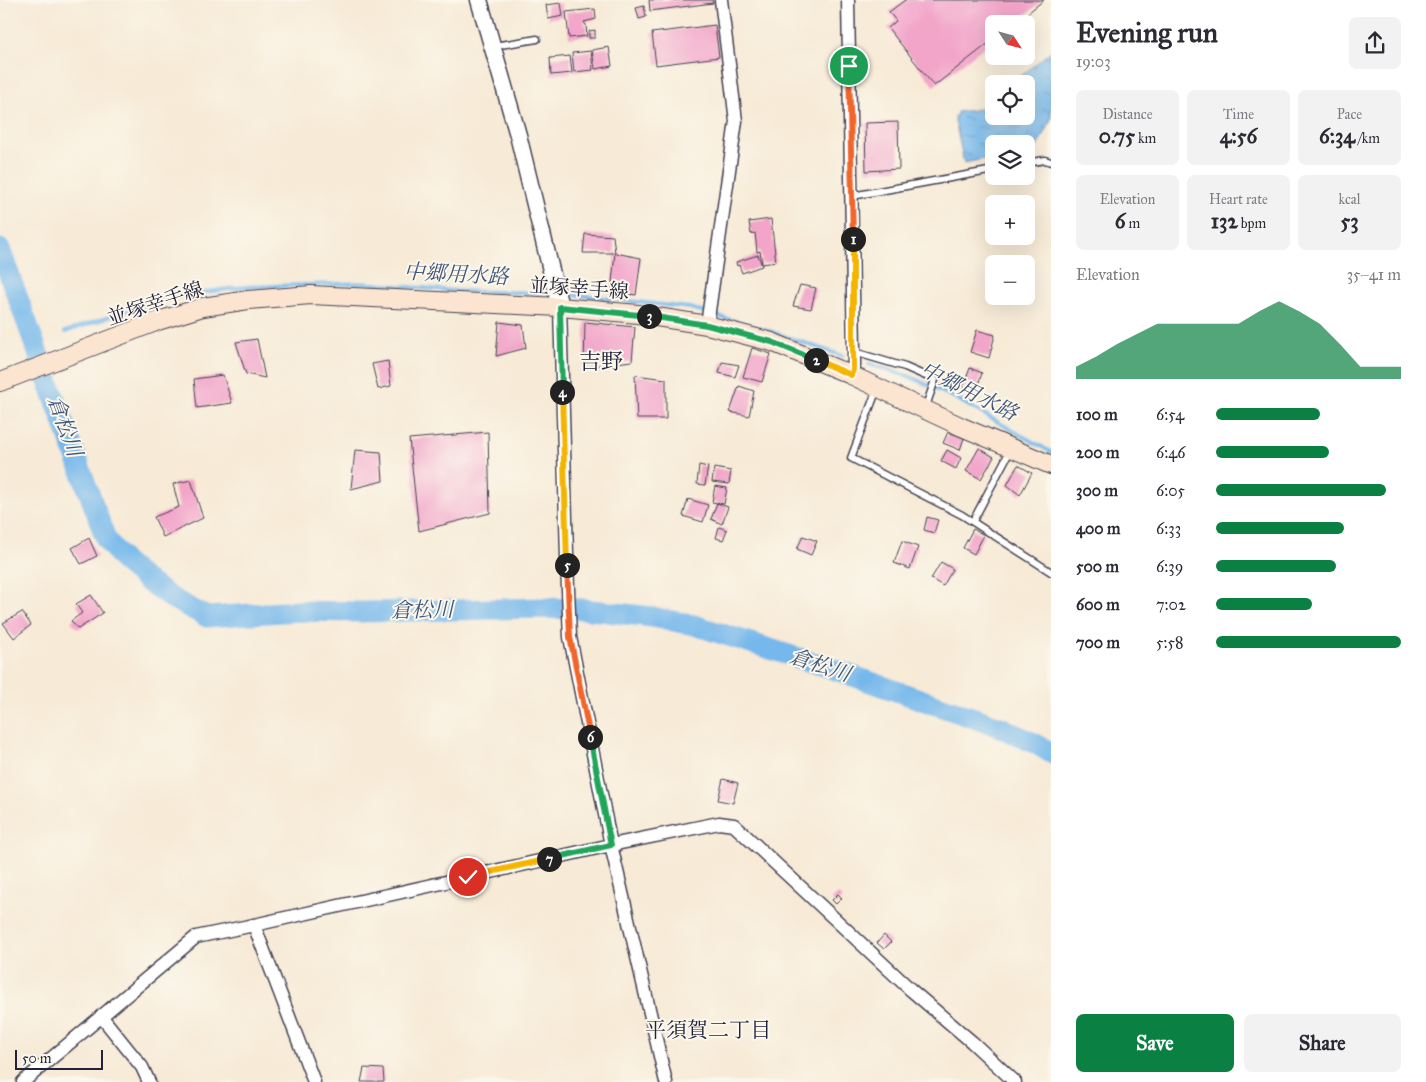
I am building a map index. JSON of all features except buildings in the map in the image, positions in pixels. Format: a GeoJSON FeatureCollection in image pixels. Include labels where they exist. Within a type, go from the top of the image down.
{"type":"FeatureCollection","features":[{"type":"Feature","properties":{"kind":"main road","name":"並塚幸手線"},"geometry":{"type":"LineString","coordinates":[[0,382],[158,321],[203,306],[248,300],[311,296],[560,307],[638,314],[707,325],[772,342],[851,375],[925,410],[1051,465]]}},
{"type":"Feature","properties":{"kind":"street"},"geometry":{"type":"LineString","coordinates":[[479,0],[518,135],[560,307],[570,637],[611,845],[666,1082]]}},
{"type":"Feature","properties":{"kind":"street"},"geometry":{"type":"LineString","coordinates":[[707,325],[736,121],[721,0]]}},
{"type":"Feature","properties":{"kind":"street"},"geometry":{"type":"LineString","coordinates":[[848,0],[854,352],[854,366],[851,375]]}},
{"type":"Feature","properties":{"kind":"street"},"geometry":{"type":"LineString","coordinates":[[23,1082],[196,937],[611,845],[719,823],[734,825],[911,990],[1015,1082]]}},
{"type":"Feature","properties":{"kind":"street"},"geometry":{"type":"LineString","coordinates":[[254,925],[314,1082]]}},
{"type":"Feature","properties":{"kind":"street"},"geometry":{"type":"LineString","coordinates":[[101,1016],[142,1067],[149,1082]]}},
{"type":"Feature","properties":{"kind":"lane"},"geometry":{"type":"LineString","coordinates":[[492,47],[537,39]]}},
{"type":"Feature","properties":{"kind":"lane"},"geometry":{"type":"LineString","coordinates":[[1035,162],[1045,160],[1051,162]]}},
{"type":"Feature","properties":{"kind":"lane"},"geometry":{"type":"LineString","coordinates":[[852,196],[985,172]]}},
{"type":"Feature","properties":{"kind":"lane"},"geometry":{"type":"LineString","coordinates":[[854,352],[905,367],[935,380],[925,410]]}},
{"type":"Feature","properties":{"kind":"lane"},"geometry":{"type":"LineString","coordinates":[[878,388],[851,458],[973,521],[1051,572]]}},
{"type":"Feature","properties":{"kind":"lane"},"geometry":{"type":"LineString","coordinates":[[973,521],[1012,448]]}},
{"type":"Feature","properties":{"kind":"water"},"geometry":{"type":"Polygon","coordinates":[[[1051,51],[1051,119],[1036,149],[1035,135],[985,135],[985,159],[964,163],[954,116],[957,116],[957,112],[980,109],[985,105],[985,125],[1035,125],[1035,75],[1022,75],[1051,51]]]}},
{"type":"Feature","properties":{"kind":"waterway","name":"倉松川"},"geometry":{"type":"LineString","coordinates":[[0,249],[106,539],[124,562],[147,581],[173,599],[207,617],[297,611],[361,612],[541,608],[582,609],[652,617],[694,625],[830,668],[1000,727],[1051,753]]}},
{"type":"Feature","properties":{"kind":"waterway","name":"中郷用水路"},"geometry":{"type":"LineString","coordinates":[[65,332],[132,309],[185,295],[244,287],[361,283],[457,291],[552,293]]}},
{"type":"Feature","properties":{"kind":"waterway","name":"中郷用水路"},"geometry":{"type":"LineString","coordinates":[[561,293],[690,308],[772,332],[843,356]]}},
{"type":"Feature","properties":{"kind":"waterway","name":"中郷用水路"},"geometry":{"type":"LineString","coordinates":[[869,364],[911,377],[955,398],[1051,452]]}},
{"type":"Feature","properties":{"kind":"district","name":"吉野"},"geometry":{"type":"Point","coordinates":[601,361]}},
{"type":"Feature","properties":{"kind":"district","name":"平須賀二丁目"},"geometry":{"type":"Point","coordinates":[708,1030]}},
{"type":"Feature","properties":{"kind":"route"},"geometry":{"type":"LineString","coordinates":[[468,877],[611,845],[570,637],[560,307],[638,314],[707,325],[772,342],[851,375],[854,366],[849,66]]}}]}
